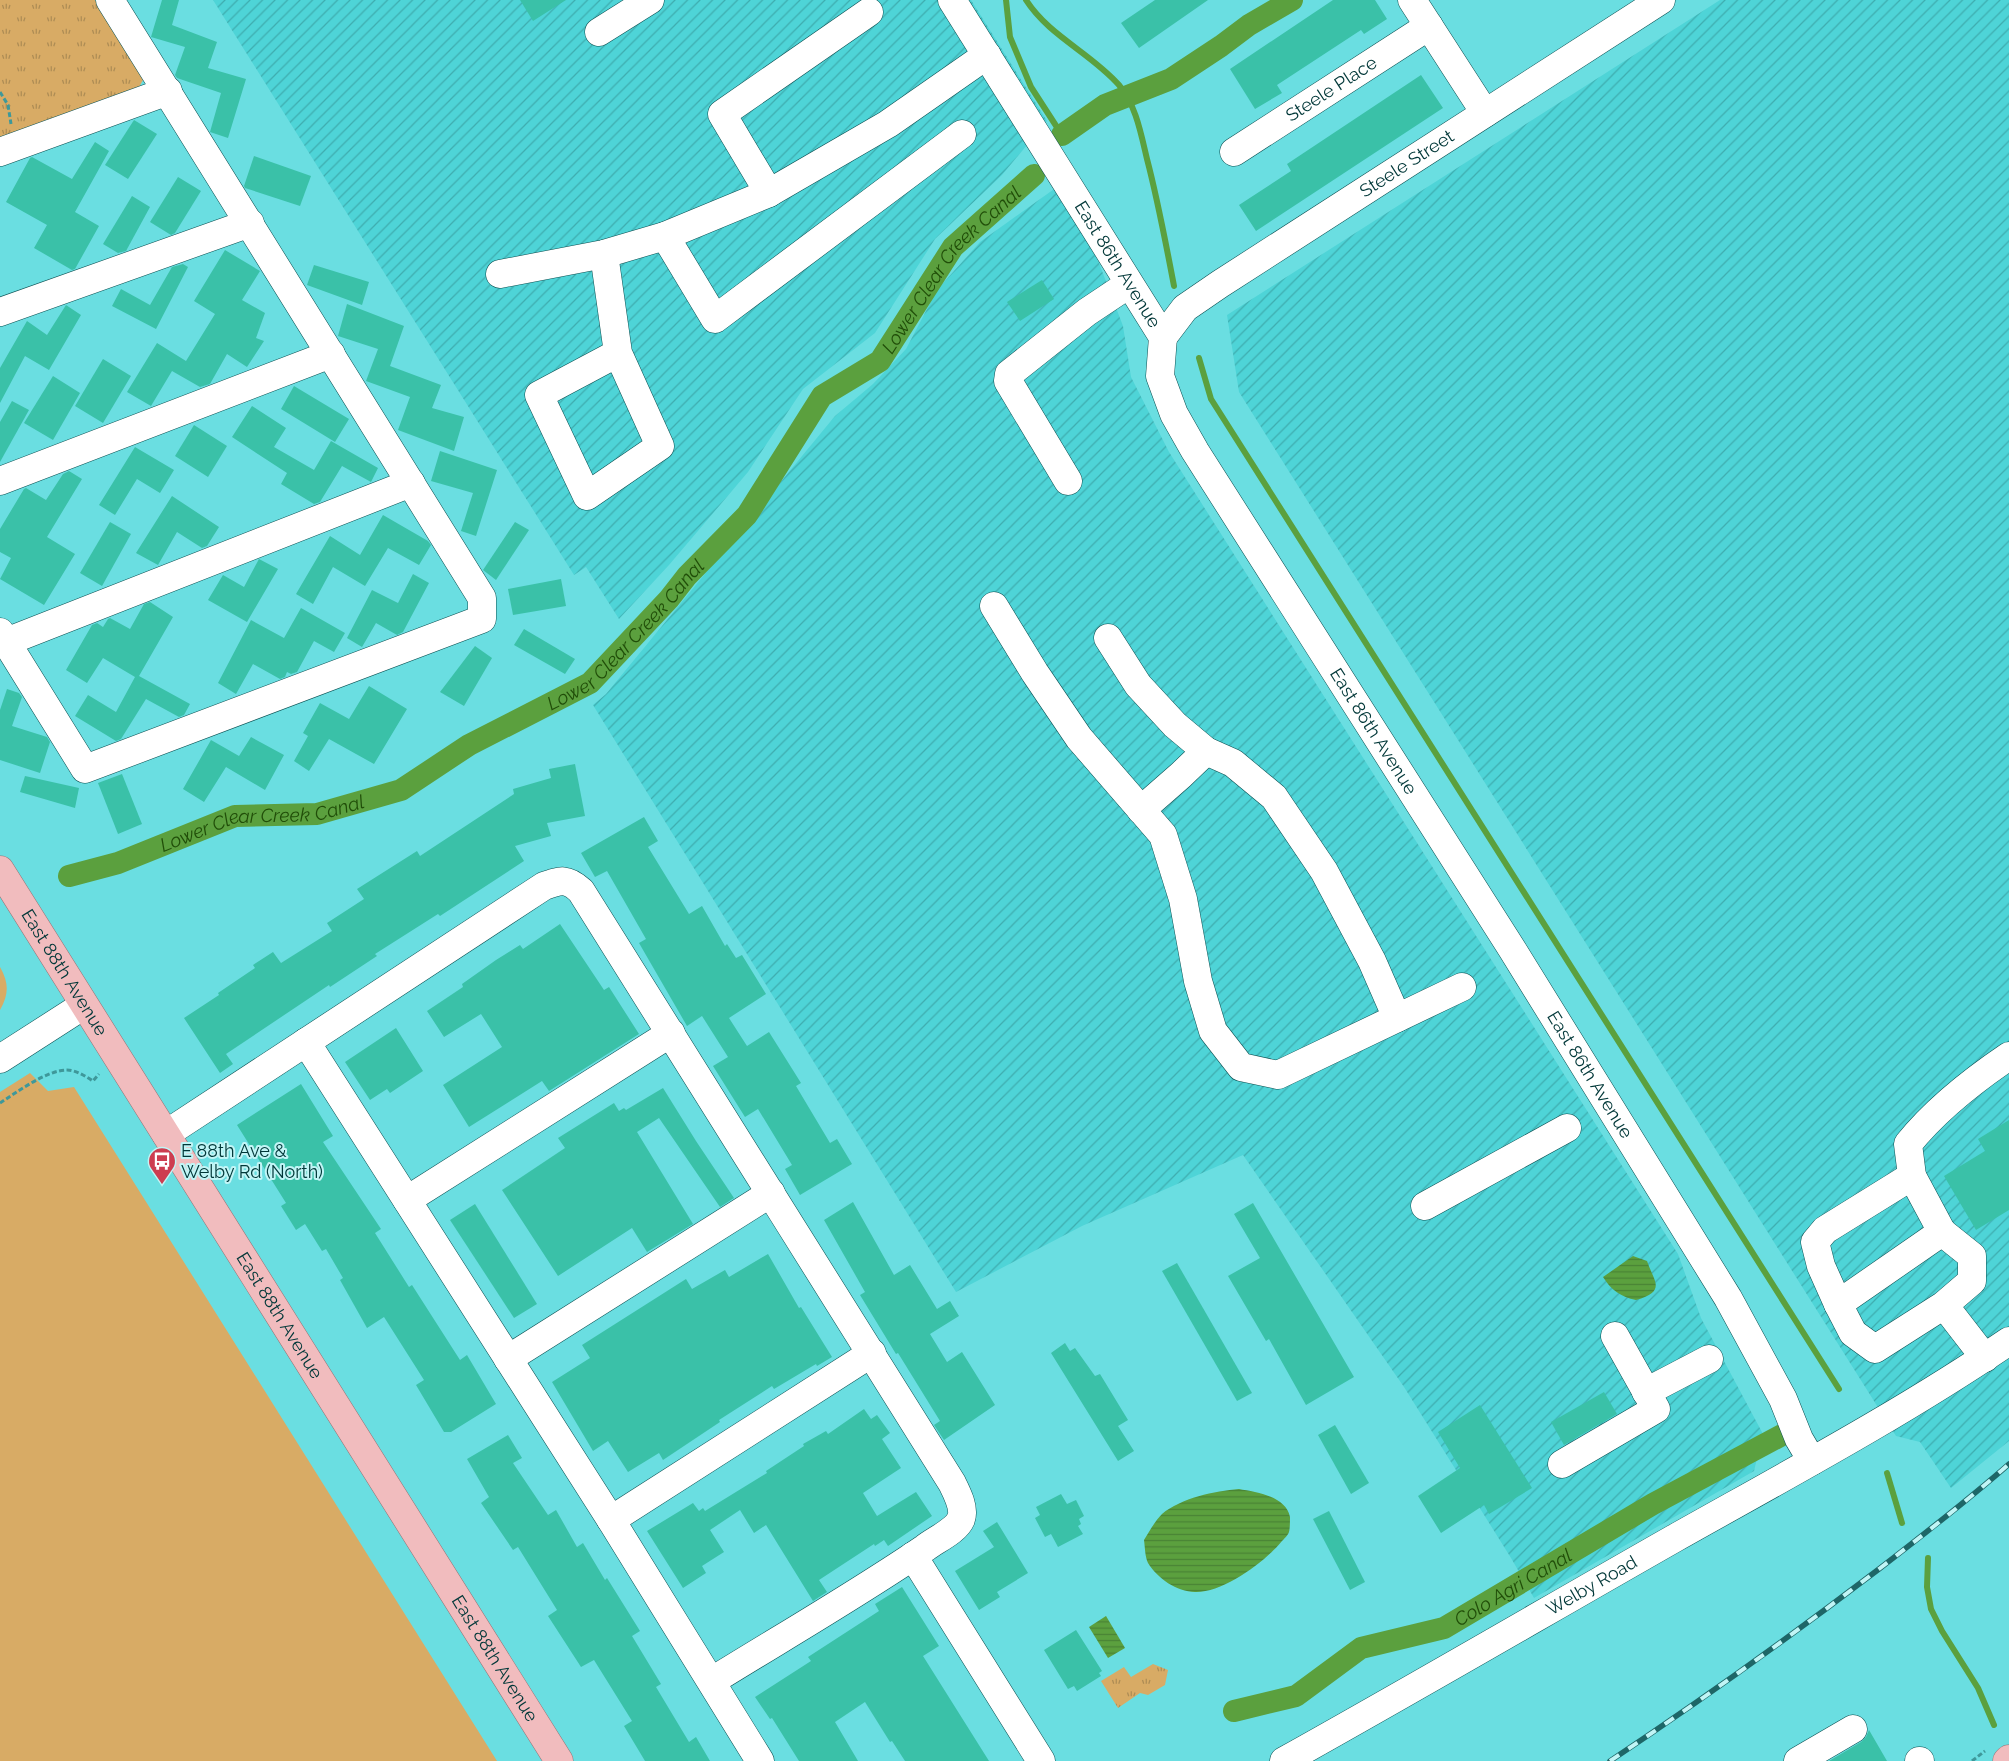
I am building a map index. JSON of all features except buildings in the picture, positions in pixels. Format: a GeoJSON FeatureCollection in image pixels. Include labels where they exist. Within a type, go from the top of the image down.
{"type":"FeatureCollection","features":[{"type":"Feature","properties":{"kind":"main road","name":"East 88th Avenue"},"geometry":{"type":"LineString","coordinates":[[0,870],[559,1761]]}},
{"type":"Feature","properties":{"kind":"street"},"geometry":{"type":"LineString","coordinates":[[110,0],[168,91],[250,223],[411,483],[482,598],[482,619],[85,769],[3,637],[411,483]]}},
{"type":"Feature","properties":{"kind":"street"},"geometry":{"type":"LineString","coordinates":[[599,32],[650,0]]}},
{"type":"Feature","properties":{"kind":"street","name":"East 86th Avenue"},"geometry":{"type":"LineString","coordinates":[[952,0],[1163,337],[1160,376],[1174,414],[1195,451],[1512,949],[1728,1298],[1783,1399],[1799,1439],[1812,1461]]}},
{"type":"Feature","properties":{"kind":"street"},"geometry":{"type":"LineString","coordinates":[[1412,0],[1485,113]]}},
{"type":"Feature","properties":{"kind":"street","name":"Steele Street"},"geometry":{"type":"LineString","coordinates":[[1163,337],[1185,308],[1301,231],[1661,0]]}},
{"type":"Feature","properties":{"kind":"street"},"geometry":{"type":"LineString","coordinates":[[769,193],[722,114],[868,12]]}},
{"type":"Feature","properties":{"kind":"street","name":"Steele Place"},"geometry":{"type":"LineString","coordinates":[[1234,152],[1429,26]]}},
{"type":"Feature","properties":{"kind":"street"},"geometry":{"type":"LineString","coordinates":[[500,274],[604,254],[664,236],[769,193],[888,124],[987,55]]}},
{"type":"Feature","properties":{"kind":"street"},"geometry":{"type":"LineString","coordinates":[[9,149],[168,91]]}},
{"type":"Feature","properties":{"kind":"street"},"geometry":{"type":"LineString","coordinates":[[664,236],[715,319],[962,134]]}},
{"type":"Feature","properties":{"kind":"street"},"geometry":{"type":"LineString","coordinates":[[0,312],[250,223]]}},
{"type":"Feature","properties":{"kind":"street"},"geometry":{"type":"LineString","coordinates":[[604,254],[618,353],[660,446],[588,496],[539,395],[618,353]]}},
{"type":"Feature","properties":{"kind":"street"},"geometry":{"type":"LineString","coordinates":[[1068,482],[1008,381],[1009,374],[1087,312],[1130,284]]}},
{"type":"Feature","properties":{"kind":"street"},"geometry":{"type":"LineString","coordinates":[[0,481],[331,354]]}},
{"type":"Feature","properties":{"kind":"street"},"geometry":{"type":"LineString","coordinates":[[994,606],[1080,738],[1163,835],[1183,899],[1198,981],[1213,1031],[1241,1067],[1278,1075],[1462,987]]}},
{"type":"Feature","properties":{"kind":"street"},"geometry":{"type":"LineString","coordinates":[[1108,638],[1138,684],[1175,725],[1206,750],[1233,763],[1274,797],[1324,871],[1372,961],[1397,1018]]}},
{"type":"Feature","properties":{"kind":"street"},"geometry":{"type":"LineString","coordinates":[[1141,810],[1206,750]]}},
{"type":"Feature","properties":{"kind":"street"},"geometry":{"type":"LineString","coordinates":[[166,1134],[544,886],[557,881],[572,882],[581,891],[872,1353],[952,1483],[960,1500],[962,1514],[955,1527],[913,1556],[712,1681]]}},
{"type":"Feature","properties":{"kind":"street"},"geometry":{"type":"LineString","coordinates":[[0,1059],[84,1005]]}},
{"type":"Feature","properties":{"kind":"street"},"geometry":{"type":"LineString","coordinates":[[407,1200],[670,1032]]}},
{"type":"Feature","properties":{"kind":"street"},"geometry":{"type":"LineString","coordinates":[[306,1042],[611,1520],[760,1761]]}},
{"type":"Feature","properties":{"kind":"street"},"geometry":{"type":"LineString","coordinates":[[1912,1176],[1825,1230],[1814,1242],[1821,1266],[1853,1333],[1875,1349],[1944,1306],[1972,1281],[1972,1256],[1942,1232],[1912,1176],[1908,1144],[1925,1122],[1954,1097],[2009,1056]]}},
{"type":"Feature","properties":{"kind":"street"},"geometry":{"type":"LineString","coordinates":[[1425,1206],[1567,1128]]}},
{"type":"Feature","properties":{"kind":"street"},"geometry":{"type":"LineString","coordinates":[[508,1359],[772,1193]]}},
{"type":"Feature","properties":{"kind":"street"},"geometry":{"type":"LineString","coordinates":[[1838,1304],[1942,1232]]}},
{"type":"Feature","properties":{"kind":"street"},"geometry":{"type":"LineString","coordinates":[[1944,1306],[1985,1358]]}},
{"type":"Feature","properties":{"kind":"street"},"geometry":{"type":"LineString","coordinates":[[1562,1464],[1656,1409],[1615,1336]]}},
{"type":"Feature","properties":{"kind":"street","name":"Welby Road"},"geometry":{"type":"LineString","coordinates":[[1284,1761],[1812,1461],[1985,1358],[2009,1341]]}},
{"type":"Feature","properties":{"kind":"street"},"geometry":{"type":"LineString","coordinates":[[611,1520],[872,1353]]}},
{"type":"Feature","properties":{"kind":"street"},"geometry":{"type":"LineString","coordinates":[[1646,1392],[1709,1359]]}},
{"type":"Feature","properties":{"kind":"street"},"geometry":{"type":"LineString","coordinates":[[913,1556],[1041,1761]]}},
{"type":"Feature","properties":{"kind":"street"},"geometry":{"type":"LineString","coordinates":[[1798,1761],[1853,1729]]}},
{"type":"Feature","properties":{"kind":"path"},"geometry":{"type":"LineString","coordinates":[[0,92],[8,105],[9,149]]}},
{"type":"Feature","properties":{"kind":"path"},"geometry":{"type":"LineString","coordinates":[[0,1103],[54,1072],[68,1070],[82,1074],[93,1081],[117,1055]]}},
{"type":"Feature","properties":{"kind":"shaded area"},"geometry":{"type":"Polygon","coordinates":[[[213,0],[971,0],[1047,121],[1002,175],[935,239],[875,333],[803,389],[748,472],[669,565],[619,619],[586,567],[574,575],[213,0]]]}},
{"type":"Feature","properties":{"kind":"shaded area"},"geometry":{"type":"Polygon","coordinates":[[[1720,0],[2009,0],[2009,1441],[1951,1488],[1920,1442],[1896,1436],[1239,392],[1227,315],[1720,0]]]}},
{"type":"Feature","properties":{"kind":"shaded area"},"geometry":{"type":"Polygon","coordinates":[[[1057,187],[1099,263],[1123,326],[1131,377],[1169,452],[1678,1254],[1701,1318],[1763,1434],[1754,1471],[1534,1598],[1404,1387],[1243,1155],[1082,1226],[956,1292],[593,705],[606,694],[835,416],[873,384],[906,349],[937,290],[980,242],[1057,187]]]}},
{"type":"Feature","properties":{"kind":"shaded area"},"geometry":{"type":"Polygon","coordinates":[[[1633,1256],[1647,1261],[1656,1285],[1652,1293],[1636,1300],[1617,1292],[1609,1286],[1603,1277],[1633,1256]]]}},
{"type":"Feature","properties":{"kind":"shaded area"},"geometry":{"type":"Polygon","coordinates":[[[1239,1489],[1269,1496],[1283,1504],[1290,1517],[1289,1532],[1286,1537],[1254,1567],[1243,1575],[1218,1587],[1195,1592],[1181,1590],[1162,1579],[1147,1561],[1144,1540],[1162,1514],[1170,1508],[1199,1496],[1239,1489]]]}},
{"type":"Feature","properties":{"kind":"shaded area"},"geometry":{"type":"Polygon","coordinates":[[[1106,1616],[1125,1648],[1108,1658],[1089,1627],[1106,1616]]]}},
{"type":"Feature","properties":{"kind":"green space"},"geometry":{"type":"Polygon","coordinates":[[[0,0],[95,0],[141,73],[143,80],[138,89],[0,142],[0,0]]]}},
{"type":"Feature","properties":{"kind":"green space"},"geometry":{"type":"Polygon","coordinates":[[[0,967],[7,988],[0,1010],[0,967]]]}},
{"type":"Feature","properties":{"kind":"green space"},"geometry":{"type":"Polygon","coordinates":[[[30,1073],[48,1091],[74,1087],[497,1761],[0,1761],[0,1092],[30,1073]]]}},
{"type":"Feature","properties":{"kind":"green space"},"geometry":{"type":"Polygon","coordinates":[[[1153,1664],[1168,1670],[1165,1685],[1148,1695],[1140,1693],[1118,1708],[1101,1681],[1124,1667],[1131,1677],[1153,1664]]]}},
{"type":"Feature","properties":{"kind":"waterway"},"geometry":{"type":"LineString","coordinates":[[1006,0],[1010,37],[1031,87],[1062,135]]}},
{"type":"Feature","properties":{"kind":"waterway"},"geometry":{"type":"LineString","coordinates":[[1026,0],[1046,24],[1108,74],[1119,85],[1130,101],[1140,130],[1151,175],[1174,286]]}},
{"type":"Feature","properties":{"kind":"waterway","name":"Lower Clear Creek Canal"},"geometry":{"type":"LineString","coordinates":[[1062,135],[1105,105],[1171,79],[1249,25],[1292,0]]}},
{"type":"Feature","properties":{"kind":"waterway","name":"Lower Clear Creek Canal"},"geometry":{"type":"LineString","coordinates":[[69,876],[118,863],[235,816],[317,814],[401,790],[469,745],[590,683],[669,599],[687,576],[747,515],[822,396],[880,361],[953,247],[1034,175]]}},
{"type":"Feature","properties":{"kind":"waterway"},"geometry":{"type":"LineString","coordinates":[[1199,358],[1211,399],[1839,1389]]}},
{"type":"Feature","properties":{"kind":"waterway","name":"Colo Agri Canal"},"geometry":{"type":"LineString","coordinates":[[1234,1711],[1296,1696],[1361,1648],[1444,1628],[1653,1504],[1784,1434]]}},
{"type":"Feature","properties":{"kind":"waterway"},"geometry":{"type":"LineString","coordinates":[[1887,1473],[1902,1523]]}},
{"type":"Feature","properties":{"kind":"waterway"},"geometry":{"type":"LineString","coordinates":[[1928,1558],[1927,1587],[1931,1609],[1942,1631],[1978,1688],[1994,1725]]}},
{"type":"Feature","properties":{"kind":"railway"},"geometry":{"type":"LineString","coordinates":[[1610,1761],[1813,1619],[1928,1531],[2009,1464]]}},
{"type":"Feature","properties":{"kind":"place","name":"E 88th Ave & Welby Rd (North)"},"geometry":{"type":"Point","coordinates":[162,1185]}}]}
